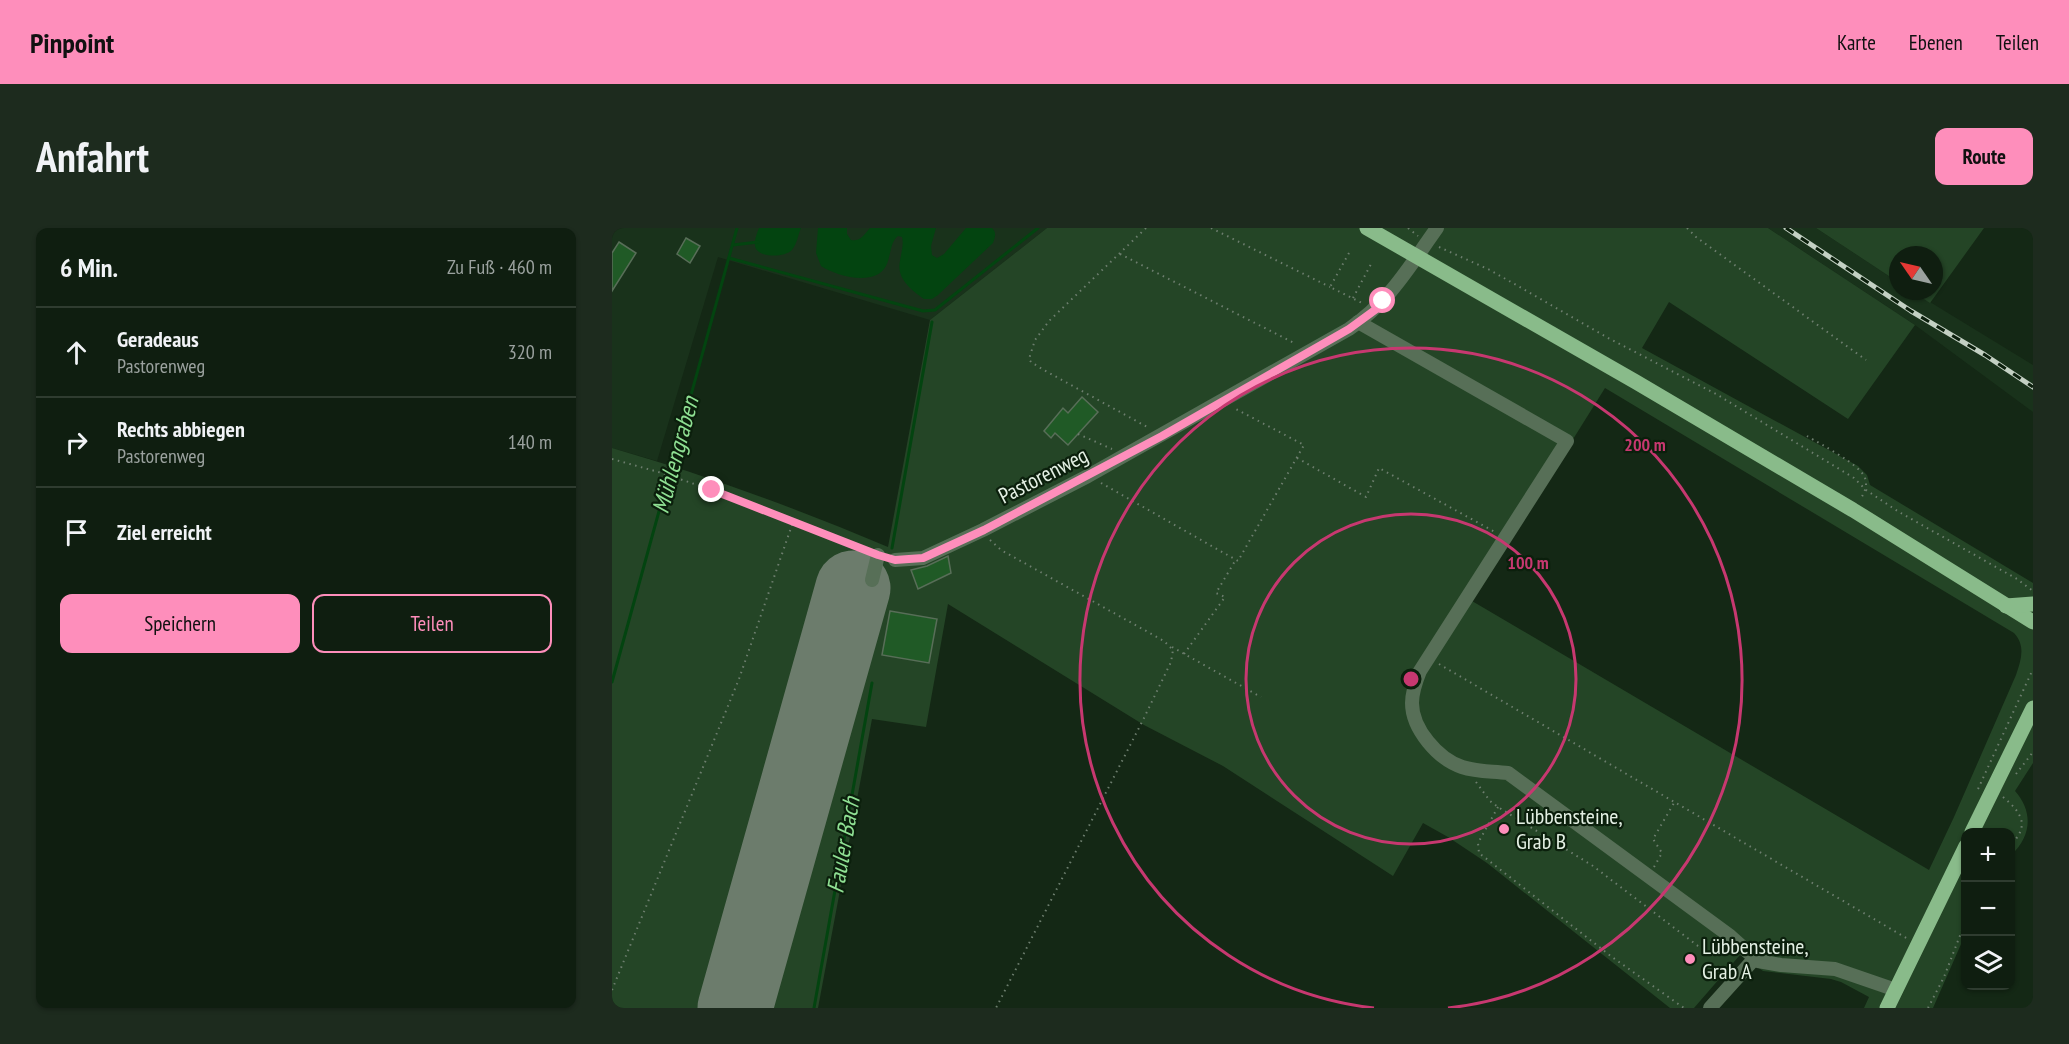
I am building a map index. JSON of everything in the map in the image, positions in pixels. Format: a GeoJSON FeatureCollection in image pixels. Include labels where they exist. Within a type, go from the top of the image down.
{"type":"FeatureCollection","features":[{"type":"Feature","properties":{"kind":"main road"},"geometry":{"type":"LineString","coordinates":[[1367,228],[1853,510],[2033,622]]}},
{"type":"Feature","properties":{"kind":"main road"},"geometry":{"type":"LineString","coordinates":[[2006,606],[2033,604]]}},
{"type":"Feature","properties":{"kind":"main road"},"geometry":{"type":"LineString","coordinates":[[1974,828],[2033,708]]}},
{"type":"Feature","properties":{"kind":"main road"},"geometry":{"type":"LineString","coordinates":[[1887,1008],[1961,854]]}},
{"type":"Feature","properties":{"kind":"street","name":"Pastorenweg"},"geometry":{"type":"LineString","coordinates":[[895,560],[923,558],[984,530],[1162,436],[1358,322],[1375,310],[1402,278],[1437,228]]}},
{"type":"Feature","properties":{"kind":"street"},"geometry":{"type":"LineString","coordinates":[[1358,322],[1567,441],[1420,671],[1412,704],[1420,730],[1431,745],[1453,764],[1465,768],[1508,773],[1730,936],[1755,958],[1781,965],[1835,969],[1896,990]]}},
{"type":"Feature","properties":{"kind":"street"},"geometry":{"type":"LineString","coordinates":[[872,580],[878,555]]}},
{"type":"Feature","properties":{"kind":"street"},"geometry":{"type":"LineString","coordinates":[[1710,1008],[1755,958]]}},
{"type":"Feature","properties":{"kind":"path"},"geometry":{"type":"LineString","coordinates":[[1146,228],[1049,321],[1035,340],[1029,359],[1042,369],[1162,436]]}},
{"type":"Feature","properties":{"kind":"path"},"geometry":{"type":"LineString","coordinates":[[1211,228],[1375,310]]}},
{"type":"Feature","properties":{"kind":"path"},"geometry":{"type":"LineString","coordinates":[[1687,228],[1696,237],[1866,360]]}},
{"type":"Feature","properties":{"kind":"path"},"geometry":{"type":"LineString","coordinates":[[1428,241],[1490,270],[1610,339],[1716,394],[1854,478],[1866,490],[1899,512],[2017,579],[2033,591]]}},
{"type":"Feature","properties":{"kind":"path"},"geometry":{"type":"LineString","coordinates":[[1330,287],[1349,253]]}},
{"type":"Feature","properties":{"kind":"path"},"geometry":{"type":"LineString","coordinates":[[1120,254],[1309,351]]}},
{"type":"Feature","properties":{"kind":"path"},"geometry":{"type":"LineString","coordinates":[[1353,299],[1371,264]]}},
{"type":"Feature","properties":{"kind":"path"},"geometry":{"type":"LineString","coordinates":[[1184,654],[1224,597],[1216,593],[1236,560],[1238,561],[1304,445],[1221,401]]}},
{"type":"Feature","properties":{"kind":"path"},"geometry":{"type":"LineString","coordinates":[[1078,434],[1125,456]]}},
{"type":"Feature","properties":{"kind":"path"},"geometry":{"type":"LineString","coordinates":[[1807,436],[1854,465],[1864,474],[1866,490],[1853,510]]}},
{"type":"Feature","properties":{"kind":"path"},"geometry":{"type":"LineString","coordinates":[[1297,458],[1366,497],[1379,468],[1506,538]]}},
{"type":"Feature","properties":{"kind":"path"},"geometry":{"type":"LineString","coordinates":[[612,459],[679,478],[878,555]]}},
{"type":"Feature","properties":{"kind":"path"},"geometry":{"type":"LineString","coordinates":[[1088,476],[1236,560]]}},
{"type":"Feature","properties":{"kind":"path"},"geometry":{"type":"LineString","coordinates":[[612,990],[739,679],[793,522]]}},
{"type":"Feature","properties":{"kind":"path"},"geometry":{"type":"LineString","coordinates":[[984,530],[990,540],[1001,550],[1261,697]]}},
{"type":"Feature","properties":{"kind":"path"},"geometry":{"type":"LineString","coordinates":[[996,1008],[1171,662],[1173,650],[1170,646]]}},
{"type":"Feature","properties":{"kind":"path"},"geometry":{"type":"LineString","coordinates":[[1429,658],[1908,939]]}},
{"type":"Feature","properties":{"kind":"path"},"geometry":{"type":"LineString","coordinates":[[2014,776],[2033,752]]}},
{"type":"Feature","properties":{"kind":"path"},"geometry":{"type":"LineString","coordinates":[[1465,768],[1490,801],[1593,866],[1698,946],[1713,954]]}},
{"type":"Feature","properties":{"kind":"path"},"geometry":{"type":"LineString","coordinates":[[2003,797],[2019,811],[2021,818],[2022,826],[2015,839]]}},
{"type":"Feature","properties":{"kind":"path"},"geometry":{"type":"LineString","coordinates":[[1649,878],[1662,853],[1653,839],[1674,803]]}},
{"type":"Feature","properties":{"kind":"path"},"geometry":{"type":"LineString","coordinates":[[1498,807],[1478,843],[1479,853],[1612,957],[1684,1008]]}},
{"type":"Feature","properties":{"kind":"path"},"geometry":{"type":"LineString","coordinates":[[1928,1008],[1944,977],[1961,931]]}},
{"type":"Feature","properties":{"kind":"shaded area"},"geometry":{"type":"Polygon","coordinates":[[[612,228],[1047,228],[930,320],[718,257],[657,461],[612,448],[612,228]]]}},
{"type":"Feature","properties":{"kind":"shaded area"},"geometry":{"type":"Polygon","coordinates":[[[759,228],[801,228],[792,250],[771,256],[760,253],[755,246],[759,228]]]}},
{"type":"Feature","properties":{"kind":"shaded area"},"geometry":{"type":"Polygon","coordinates":[[[818,228],[847,228],[847,234],[851,240],[857,240],[870,228],[936,228],[931,246],[932,255],[937,258],[944,254],[966,228],[992,228],[995,235],[993,243],[938,295],[932,299],[924,299],[910,288],[900,273],[902,237],[898,236],[893,242],[886,266],[881,272],[865,278],[855,278],[821,266],[816,253],[818,228]]]}},
{"type":"Feature","properties":{"kind":"shaded area"},"geometry":{"type":"Polygon","coordinates":[[[1047,228],[1768,228],[1915,325],[1848,419],[1669,302],[1642,348],[1858,466],[1867,475],[1870,485],[2033,583],[2033,763],[2015,791],[2025,807],[2028,823],[2026,832],[2015,851],[2015,828],[1961,828],[1961,944],[1933,1008],[1864,1008],[1869,997],[1841,982],[1763,971],[1740,955],[1694,1008],[1670,1008],[1487,863],[1423,823],[1393,876],[1223,766],[1144,725],[948,604],[926,727],[872,719],[818,1008],[612,1008],[612,448],[752,493],[888,547],[930,320],[1047,228]],[[1605,388],[1472,601],[1929,870],[2016,675],[2021,659],[2018,638],[2014,633],[1605,388]]]}},
{"type":"Feature","properties":{"kind":"shaded area"},"geometry":{"type":"Polygon","coordinates":[[[1768,228],[1816,228],[1889,276],[1889,300],[1927,300],[2033,365],[2033,412],[1915,325],[1768,228]]]}},
{"type":"Feature","properties":{"kind":"shaded area"},"geometry":{"type":"Polygon","coordinates":[[[1816,228],[1984,228],[1943,285],[1943,246],[1889,246],[1889,276],[1816,228]]]}},
{"type":"Feature","properties":{"kind":"building"},"geometry":{"type":"Polygon","coordinates":[[[686,238],[700,246],[690,263],[677,254],[686,238]]]}},
{"type":"Feature","properties":{"kind":"building"},"geometry":{"type":"Polygon","coordinates":[[[619,242],[636,253],[612,291],[612,253],[619,242]]]}},
{"type":"Feature","properties":{"kind":"building"},"geometry":{"type":"Polygon","coordinates":[[[1082,397],[1098,412],[1068,445],[1055,433],[1051,438],[1044,431],[1063,408],[1068,413],[1082,397]]]}},
{"type":"Feature","properties":{"kind":"building"},"geometry":{"type":"Polygon","coordinates":[[[948,556],[951,573],[918,589],[911,570],[927,566],[948,556]]]}},
{"type":"Feature","properties":{"kind":"building"},"geometry":{"type":"Polygon","coordinates":[[[890,611],[937,619],[929,663],[882,655],[890,611]]]}},
{"type":"Feature","properties":{"kind":"waterway","name":"Mühlengraben"},"geometry":{"type":"LineString","coordinates":[[612,682],[737,228]]}},
{"type":"Feature","properties":{"kind":"waterway"},"geometry":{"type":"LineString","coordinates":[[729,258],[923,311],[935,310],[1038,228]]}},
{"type":"Feature","properties":{"kind":"waterway"},"geometry":{"type":"LineString","coordinates":[[733,245],[758,242]]}},
{"type":"Feature","properties":{"kind":"waterway","name":"Fauler Bach"},"geometry":{"type":"LineString","coordinates":[[892,548],[932,322]]}},
{"type":"Feature","properties":{"kind":"waterway","name":"Fauler Bach"},"geometry":{"type":"LineString","coordinates":[[814,1008],[872,683]]}},
{"type":"Feature","properties":{"kind":"runway"},"geometry":{"type":"LineString","coordinates":[[735,1008],[853,588]]}},
{"type":"Feature","properties":{"kind":"railway"},"geometry":{"type":"LineString","coordinates":[[1786,228],[1911,311],[2033,387]]}},
{"type":"Feature","properties":{"kind":"place","name":"Lübbensteine, Grab B"},"geometry":{"type":"Point","coordinates":[1504,829]}},
{"type":"Feature","properties":{"kind":"place","name":"Lübbensteine, Grab A"},"geometry":{"type":"Point","coordinates":[1690,959]}},
{"type":"Feature","properties":{"kind":"route"},"geometry":{"type":"LineString","coordinates":[[712,490],[878,555],[905,561],[923,558],[984,530],[1162,436],[1349,329],[1375,310],[1383,301]]}}]}
